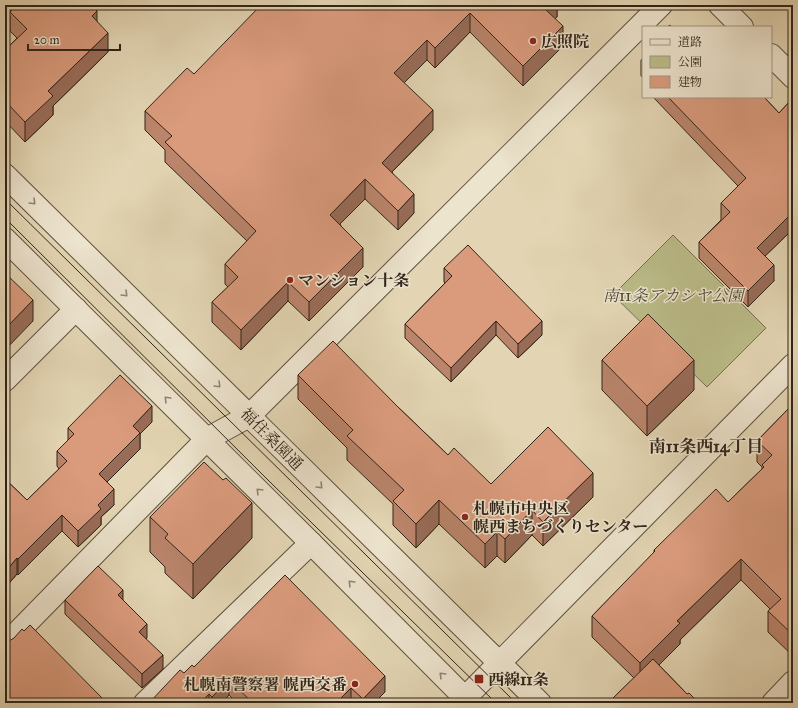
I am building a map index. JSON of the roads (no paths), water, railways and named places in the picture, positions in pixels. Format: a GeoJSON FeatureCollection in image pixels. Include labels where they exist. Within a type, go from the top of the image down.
{"type":"FeatureCollection","features":[{"type":"Feature","properties":{"kind":"street"},"geometry":{"type":"LineString","coordinates":[[5,644],[207,439],[249,416],[660,5]]}},
{"type":"Feature","properties":{"kind":"street"},"geometry":{"type":"LineString","coordinates":[[720,5],[741,26]]}},
{"type":"Feature","properties":{"kind":"street"},"geometry":{"type":"LineString","coordinates":[[772,57],[793,77]]}},
{"type":"Feature","properties":{"kind":"street","name":"福住桑園通"},"geometry":{"type":"LineString","coordinates":[[5,175],[540,703]]}},
{"type":"Feature","properties":{"kind":"street"},"geometry":{"type":"LineString","coordinates":[[5,239],[311,543],[465,701],[500,663],[793,365]]}},
{"type":"Feature","properties":{"kind":"street"},"geometry":{"type":"LineString","coordinates":[[5,380],[76,309]]}},
{"type":"Feature","properties":{"kind":"street"},"geometry":{"type":"LineString","coordinates":[[145,703],[311,543]]}},
{"type":"Feature","properties":{"kind":"street"},"geometry":{"type":"LineString","coordinates":[[772,703],[793,682]]}},
{"type":"Feature","properties":{"kind":"tram line"},"geometry":{"type":"LineString","coordinates":[[5,199],[516,703]]}},
{"type":"Feature","properties":{"kind":"tram line"},"geometry":{"type":"LineString","coordinates":[[5,218],[270,482],[496,703]]}},
{"type":"Feature","properties":{"kind":"place","name":"広照院"},"geometry":{"type":"Point","coordinates":[533,41]}},
{"type":"Feature","properties":{"kind":"place","name":"マンション十条"},"geometry":{"type":"Point","coordinates":[290,280]}},
{"type":"Feature","properties":{"kind":"place","name":"札幌市中央区 幌西まちづくりセンター"},"geometry":{"type":"Point","coordinates":[465,517]}},
{"type":"Feature","properties":{"kind":"place","name":"西線11条"},"geometry":{"type":"Point","coordinates":[479,679]}},
{"type":"Feature","properties":{"kind":"place","name":"札幌南警察署 幌西交番"},"geometry":{"type":"Point","coordinates":[355,684]}},
{"type":"Feature","properties":{"kind":"district","name":"南11条西14丁目"},"geometry":{"type":"Point","coordinates":[706,446]}},
{"type":"Feature","properties":{"kind":"park label","name":"南11条アカシヤ公園"},"geometry":{"type":"Point","coordinates":[673,295]}}]}
